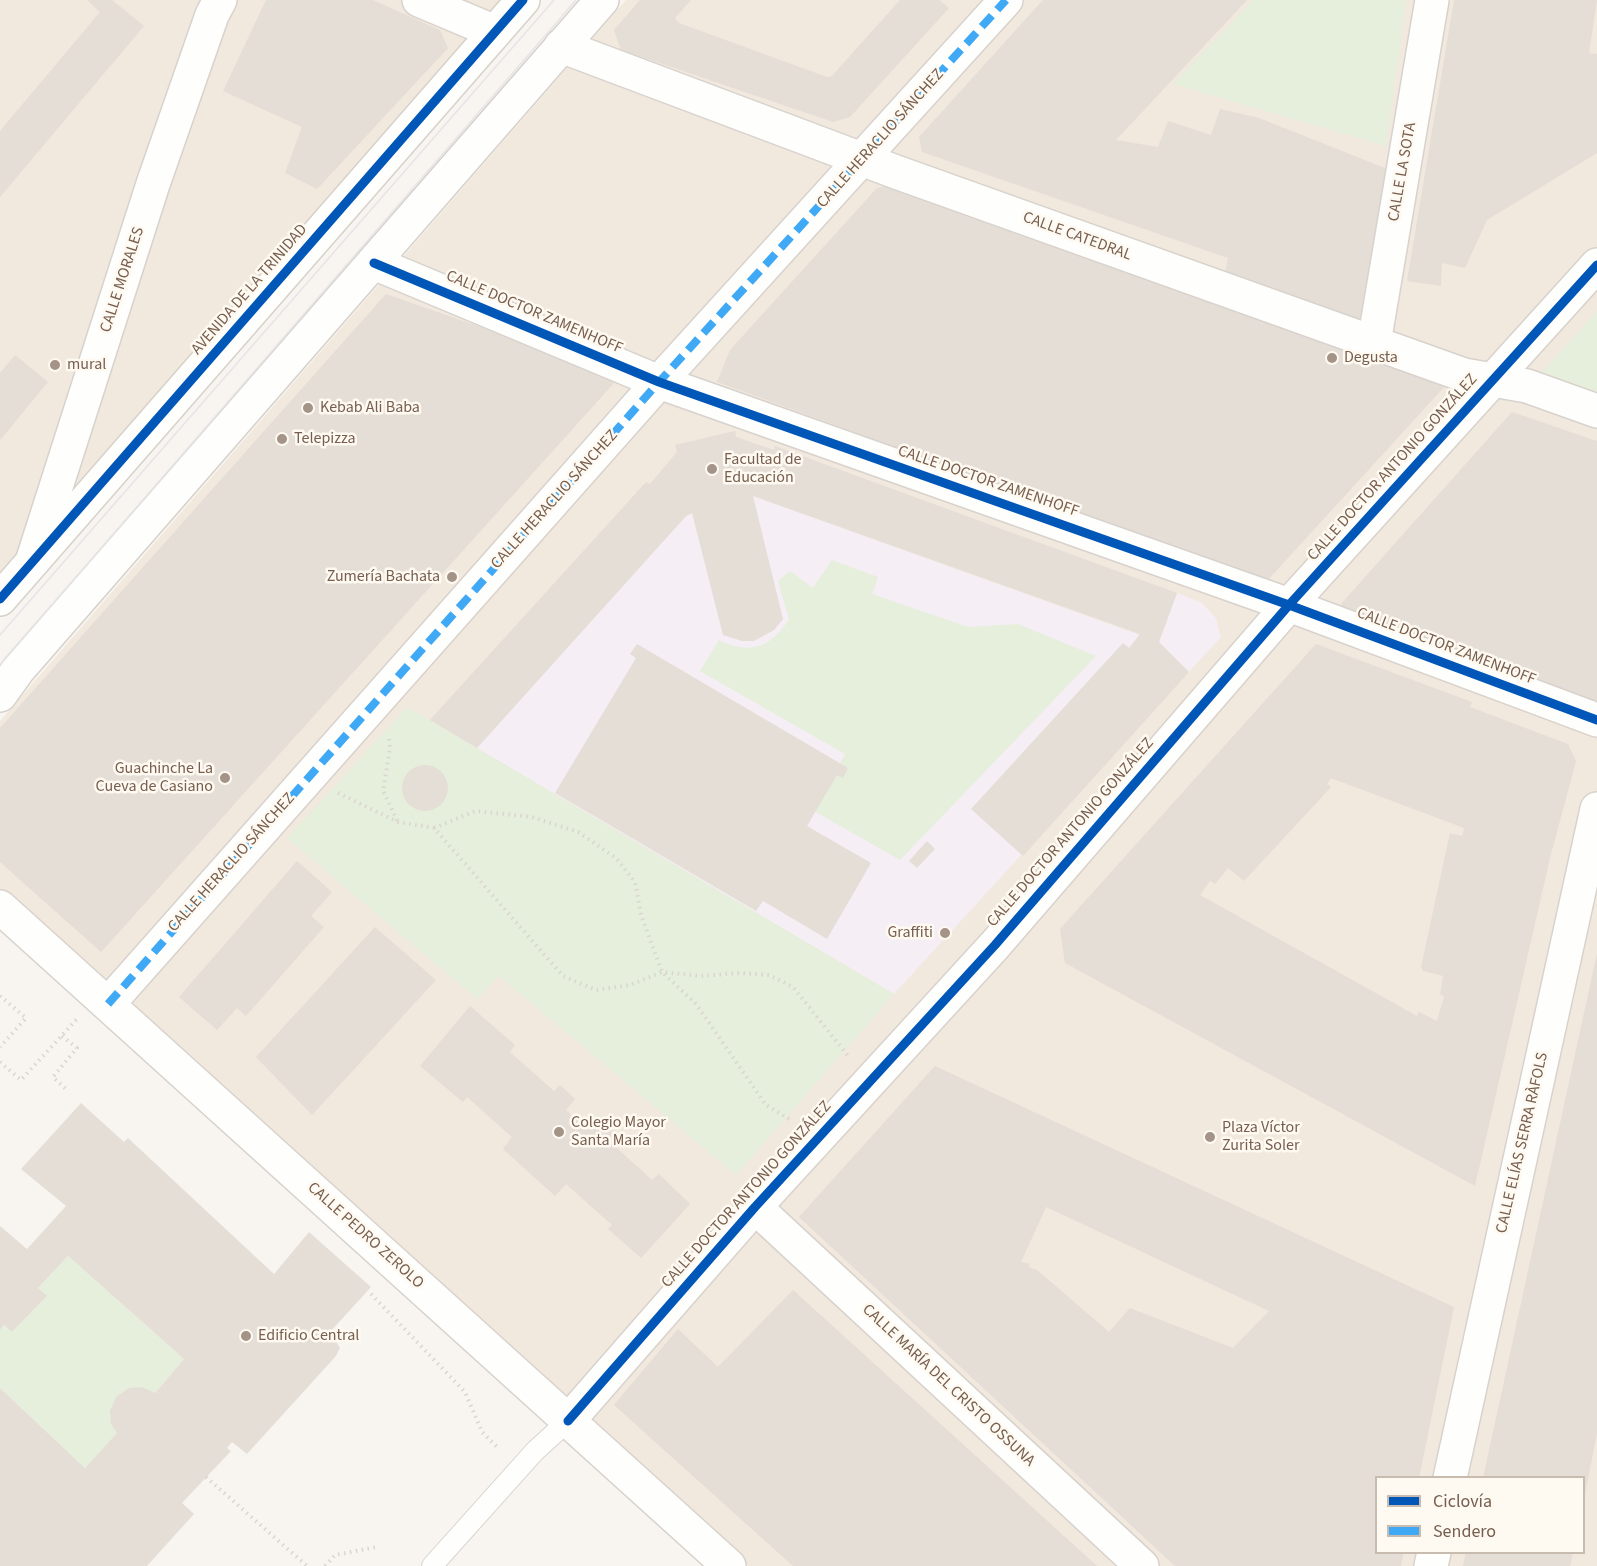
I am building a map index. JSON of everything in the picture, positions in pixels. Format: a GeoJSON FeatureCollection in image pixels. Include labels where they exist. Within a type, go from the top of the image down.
{"type":"FeatureCollection","features":[{"type":"Feature","properties":{"kind":"street","name":"CALLE MORALES"},"geometry":{"type":"LineString","coordinates":[[32,562],[153,184],[212,15],[220,0]]}},
{"type":"Feature","properties":{"kind":"street"},"geometry":{"type":"LineString","coordinates":[[419,0],[495,32]]}},
{"type":"Feature","properties":{"kind":"street","name":"AVENIDA DE LA TRINIDAD"},"geometry":{"type":"LineString","coordinates":[[0,599],[523,0]]}},
{"type":"Feature","properties":{"kind":"street"},"geometry":{"type":"LineString","coordinates":[[0,696],[18,670],[602,0]]}},
{"type":"Feature","properties":{"kind":"street","name":"CALLE HERACLIO SÁNCHEZ"},"geometry":{"type":"LineString","coordinates":[[95,1008],[308,778],[659,382],[864,159],[1006,0]]}},
{"type":"Feature","properties":{"kind":"street","name":"CALLE LA SOTA"},"geometry":{"type":"LineString","coordinates":[[1374,343],[1432,0]]}},
{"type":"Feature","properties":{"kind":"street","name":"CALLE CATEDRAL"},"geometry":{"type":"LineString","coordinates":[[561,46],[864,159],[1464,375],[1527,386],[1597,411]]}},
{"type":"Feature","properties":{"kind":"street","name":"CALLE DOCTOR ZAMENHOFF"},"geometry":{"type":"LineString","coordinates":[[374,263],[659,382],[1289,604],[1597,720]]}},
{"type":"Feature","properties":{"kind":"street","name":"CALLE DOCTOR ANTONIO GONZÁLEZ"},"geometry":{"type":"LineString","coordinates":[[568,1421],[755,1207],[995,945],[1289,604],[1597,265]]}},
{"type":"Feature","properties":{"kind":"street","name":"CALLE ELÍAS SERRA RÀFOLS"},"geometry":{"type":"LineString","coordinates":[[1450,1476],[1597,809]]}},
{"type":"Feature","properties":{"kind":"street","name":"CALLE PEDRO ZEROLO"},"geometry":{"type":"LineString","coordinates":[[0,907],[95,1008],[568,1421],[729,1566]]}},
{"type":"Feature","properties":{"kind":"street","name":"CALLE MARÍA DEL CRISTO OSSUNA"},"geometry":{"type":"LineString","coordinates":[[755,1207],[1142,1566]]}},
{"type":"Feature","properties":{"kind":"lane"},"geometry":{"type":"LineString","coordinates":[[432,1566],[535,1451],[568,1421]]}},
{"type":"Feature","properties":{"kind":"path"},"geometry":{"type":"LineString","coordinates":[[368,711],[387,729],[390,748],[383,791],[398,822]]}},
{"type":"Feature","properties":{"kind":"path"},"geometry":{"type":"LineString","coordinates":[[308,778],[354,803],[398,822],[434,828],[476,811],[532,817],[578,832],[616,858],[635,882],[641,915],[662,972],[696,1005],[766,1105],[785,1116],[814,1142]]}},
{"type":"Feature","properties":{"kind":"path"},"geometry":{"type":"LineString","coordinates":[[434,828],[563,976],[596,990],[630,985],[662,972],[701,976],[740,973],[770,975],[793,987],[869,1080]]}},
{"type":"Feature","properties":{"kind":"path"},"geometry":{"type":"LineString","coordinates":[[0,996],[26,1018],[0,1047]]}},
{"type":"Feature","properties":{"kind":"path"},"geometry":{"type":"LineString","coordinates":[[0,1062],[21,1080],[62,1036],[95,1008]]}},
{"type":"Feature","properties":{"kind":"path"},"geometry":{"type":"LineString","coordinates":[[62,1036],[77,1048],[52,1077],[67,1090]]}},
{"type":"Feature","properties":{"kind":"path"},"geometry":{"type":"LineString","coordinates":[[371,1294],[465,1392],[482,1432],[498,1448]]}},
{"type":"Feature","properties":{"kind":"path"},"geometry":{"type":"LineString","coordinates":[[206,1477],[307,1566]]}},
{"type":"Feature","properties":{"kind":"path"},"geometry":{"type":"LineString","coordinates":[[325,1566],[334,1555],[376,1547]]}},
{"type":"Feature","properties":{"kind":"shaded area"},"geometry":{"type":"Polygon","coordinates":[[[0,0],[503,0],[0,595],[0,0]]]}},
{"type":"Feature","properties":{"kind":"shaded area"},"geometry":{"type":"Polygon","coordinates":[[[626,0],[1597,0],[1597,1566],[746,1566],[316,1193],[0,903],[0,721],[626,0]]]}},
{"type":"Feature","properties":{"kind":"shaded area"},"geometry":{"type":"Polygon","coordinates":[[[753,496],[1159,642],[1177,593],[1202,603],[1216,618],[1221,637],[894,994],[477,748],[686,516],[753,496]]]}},
{"type":"Feature","properties":{"kind":"green space"},"geometry":{"type":"Polygon","coordinates":[[[1253,0],[1406,0],[1386,146],[1173,84],[1253,0]]]}},
{"type":"Feature","properties":{"kind":"green space"},"geometry":{"type":"Polygon","coordinates":[[[1597,311],[1597,392],[1542,372],[1597,311]]]}},
{"type":"Feature","properties":{"kind":"green space"},"geometry":{"type":"Polygon","coordinates":[[[832,560],[878,577],[872,594],[968,627],[1018,624],[1096,656],[900,860],[814,811],[845,754],[700,671],[719,640],[730,645],[750,648],[775,637],[789,619],[778,581],[790,571],[813,588],[832,560]]]}},
{"type":"Feature","properties":{"kind":"green space"},"geometry":{"type":"Polygon","coordinates":[[[407,707],[894,994],[736,1175],[499,976],[477,999],[287,838],[407,707]]]}},
{"type":"Feature","properties":{"kind":"green space"},"geometry":{"type":"Polygon","coordinates":[[[68,1256],[184,1359],[85,1468],[0,1388],[0,1330],[4,1325],[12,1332],[46,1297],[38,1288],[68,1256]]]}},
{"type":"Feature","properties":{"kind":"building"},"geometry":{"type":"Polygon","coordinates":[[[87,0],[112,0],[144,26],[0,197],[0,131],[100,12],[87,0]]]}},
{"type":"Feature","properties":{"kind":"building"},"geometry":{"type":"Polygon","coordinates":[[[266,0],[373,0],[440,30],[448,48],[317,189],[285,173],[302,127],[223,91],[266,0]]]}},
{"type":"Feature","properties":{"kind":"building"},"geometry":{"type":"Polygon","coordinates":[[[640,0],[691,0],[675,18],[679,23],[827,77],[831,77],[900,0],[939,0],[949,8],[850,117],[833,122],[621,50],[614,30],[640,0]]]}},
{"type":"Feature","properties":{"kind":"building"},"geometry":{"type":"Polygon","coordinates":[[[1043,0],[1247,0],[1116,140],[1158,147],[1168,121],[1211,135],[1220,109],[1259,118],[1390,170],[1363,320],[1225,273],[1228,258],[922,152],[919,137],[1043,0]]]}},
{"type":"Feature","properties":{"kind":"building"},"geometry":{"type":"Polygon","coordinates":[[[1454,0],[1597,0],[1589,53],[1597,54],[1597,153],[1487,220],[1465,268],[1442,263],[1441,286],[1407,281],[1454,0]]]}},
{"type":"Feature","properties":{"kind":"building"},"geometry":{"type":"Polygon","coordinates":[[[886,185],[1446,385],[1266,582],[717,382],[730,350],[876,189],[886,185]]]}},
{"type":"Feature","properties":{"kind":"building"},"geometry":{"type":"Polygon","coordinates":[[[386,294],[610,372],[614,383],[101,952],[0,862],[0,728],[386,294]]]}},
{"type":"Feature","properties":{"kind":"building"},"geometry":{"type":"Polygon","coordinates":[[[15,355],[48,382],[0,440],[0,373],[15,355]]]}},
{"type":"Feature","properties":{"kind":"building"},"geometry":{"type":"Polygon","coordinates":[[[1512,412],[1597,441],[1597,700],[1588,705],[1343,612],[1341,604],[1512,412]]]}},
{"type":"Feature","properties":{"kind":"building","name":"Facultad de Educación"},"geometry":{"type":"Polygon","coordinates":[[[735,431],[736,437],[774,450],[775,446],[1177,593],[1159,642],[1189,672],[1023,856],[971,809],[1123,643],[1129,648],[1140,634],[753,496],[783,619],[774,630],[754,641],[742,641],[723,635],[692,513],[686,516],[477,748],[430,720],[646,482],[650,484],[677,452],[675,445],[735,431]]]}},
{"type":"Feature","properties":{"kind":"building"},"geometry":{"type":"Polygon","coordinates":[[[637,644],[848,768],[843,778],[837,775],[807,826],[871,863],[827,939],[763,901],[756,911],[555,793],[636,658],[630,654],[637,644]]]}},
{"type":"Feature","properties":{"kind":"building"},"geometry":{"type":"Polygon","coordinates":[[[1316,644],[1472,702],[1470,707],[1568,744],[1576,761],[1550,858],[1475,1186],[1065,963],[1060,929],[1316,644]],[[1331,778],[1327,784],[1331,787],[1244,881],[1228,868],[1215,884],[1210,881],[1200,895],[1417,1016],[1419,1012],[1437,1021],[1444,996],[1440,994],[1443,976],[1423,971],[1421,967],[1450,833],[1462,836],[1464,828],[1331,778]]]}},
{"type":"Feature","properties":{"kind":"building"},"geometry":{"type":"Polygon","coordinates":[[[425,765],[441,772],[448,788],[441,804],[425,811],[409,804],[402,788],[409,772],[425,765]]]}},
{"type":"Feature","properties":{"kind":"building"},"geometry":{"type":"Polygon","coordinates":[[[927,841],[935,849],[917,868],[909,861],[927,841]]]}},
{"type":"Feature","properties":{"kind":"building"},"geometry":{"type":"Polygon","coordinates":[[[297,861],[332,892],[311,916],[324,927],[246,1016],[237,1008],[217,1030],[179,997],[297,861]]]}},
{"type":"Feature","properties":{"kind":"building"},"geometry":{"type":"Polygon","coordinates":[[[375,927],[436,980],[312,1115],[256,1057],[375,927]]]}},
{"type":"Feature","properties":{"kind":"building"},"geometry":{"type":"Polygon","coordinates":[[[1597,953],[1597,1433],[1585,1494],[1585,1476],[1483,1476],[1597,953]]]}},
{"type":"Feature","properties":{"kind":"building","name":"Colegio Mayor Santa María"},"geometry":{"type":"Polygon","coordinates":[[[470,1006],[515,1045],[510,1052],[554,1091],[560,1085],[575,1099],[566,1110],[587,1130],[597,1120],[613,1133],[608,1140],[652,1180],[659,1174],[690,1204],[641,1258],[608,1229],[612,1225],[566,1184],[555,1196],[503,1149],[512,1137],[467,1097],[463,1102],[420,1066],[470,1006]]]}},
{"type":"Feature","properties":{"kind":"building"},"geometry":{"type":"Polygon","coordinates":[[[935,1066],[1454,1307],[1419,1476],[1375,1476],[1375,1554],[1404,1554],[1401,1566],[1175,1566],[799,1217],[935,1066]],[[1046,1207],[1021,1262],[1030,1264],[1028,1267],[1037,1270],[1109,1332],[1130,1308],[1233,1348],[1269,1311],[1046,1207]]]}},
{"type":"Feature","properties":{"kind":"building","name":"Edificio Central"},"geometry":{"type":"Polygon","coordinates":[[[81,1103],[124,1142],[128,1138],[274,1274],[309,1232],[371,1287],[330,1332],[340,1348],[336,1356],[247,1454],[232,1442],[227,1448],[231,1451],[182,1503],[194,1514],[147,1566],[0,1566],[0,1388],[85,1468],[117,1433],[111,1424],[110,1411],[116,1397],[129,1388],[142,1387],[155,1393],[184,1359],[68,1256],[38,1288],[47,1296],[12,1332],[4,1325],[0,1330],[0,1226],[27,1249],[66,1206],[21,1169],[81,1103]]]}},
{"type":"Feature","properties":{"kind":"building"},"geometry":{"type":"Polygon","coordinates":[[[793,1290],[1097,1566],[793,1566],[614,1405],[678,1329],[718,1367],[793,1290]]]}},
{"type":"Feature","properties":{"kind":"building"},"geometry":{"type":"Polygon","coordinates":[[[1466,1554],[1573,1554],[1570,1566],[1463,1566],[1466,1554]]]}},
{"type":"Feature","properties":{"kind":"tram line"},"geometry":{"type":"LineString","coordinates":[[0,635],[554,0]]}},
{"type":"Feature","properties":{"kind":"tram line"},"geometry":{"type":"LineString","coordinates":[[0,665],[576,0]]}},
{"type":"Feature","properties":{"kind":"marked path"},"geometry":{"type":"LineString","coordinates":[[108,1004],[659,382],[1006,0]]}},
{"type":"Feature","properties":{"kind":"cycle path"},"geometry":{"type":"LineString","coordinates":[[0,599],[523,0]]}},
{"type":"Feature","properties":{"kind":"cycle path"},"geometry":{"type":"LineString","coordinates":[[374,263],[659,382],[1289,605],[1597,720]]}},
{"type":"Feature","properties":{"kind":"cycle path"},"geometry":{"type":"LineString","coordinates":[[568,1421],[755,1207],[995,945],[1289,605],[1597,265]]}},
{"type":"Feature","properties":{"kind":"place","name":"Degusta"},"geometry":{"type":"Point","coordinates":[1332,358]}},
{"type":"Feature","properties":{"kind":"place","name":"mural"},"geometry":{"type":"Point","coordinates":[55,365]}},
{"type":"Feature","properties":{"kind":"place","name":"Kebab Ali Baba"},"geometry":{"type":"Point","coordinates":[308,408]}},
{"type":"Feature","properties":{"kind":"place","name":"Telepizza"},"geometry":{"type":"Point","coordinates":[282,439]}},
{"type":"Feature","properties":{"kind":"place","name":"Facultad de Educación"},"geometry":{"type":"Point","coordinates":[712,469]}},
{"type":"Feature","properties":{"kind":"place","name":"Zumería Bachata"},"geometry":{"type":"Point","coordinates":[452,577]}},
{"type":"Feature","properties":{"kind":"place","name":"Guachinche La Cueva de Casiano"},"geometry":{"type":"Point","coordinates":[225,778]}},
{"type":"Feature","properties":{"kind":"place","name":"Graffiti"},"geometry":{"type":"Point","coordinates":[945,933]}},
{"type":"Feature","properties":{"kind":"place","name":"Colegio Mayor Santa María"},"geometry":{"type":"Point","coordinates":[559,1132]}},
{"type":"Feature","properties":{"kind":"place","name":"Plaza Víctor Zurita Soler"},"geometry":{"type":"Point","coordinates":[1210,1137]}},
{"type":"Feature","properties":{"kind":"place","name":"Edificio Central"},"geometry":{"type":"Point","coordinates":[246,1336]}}]}
